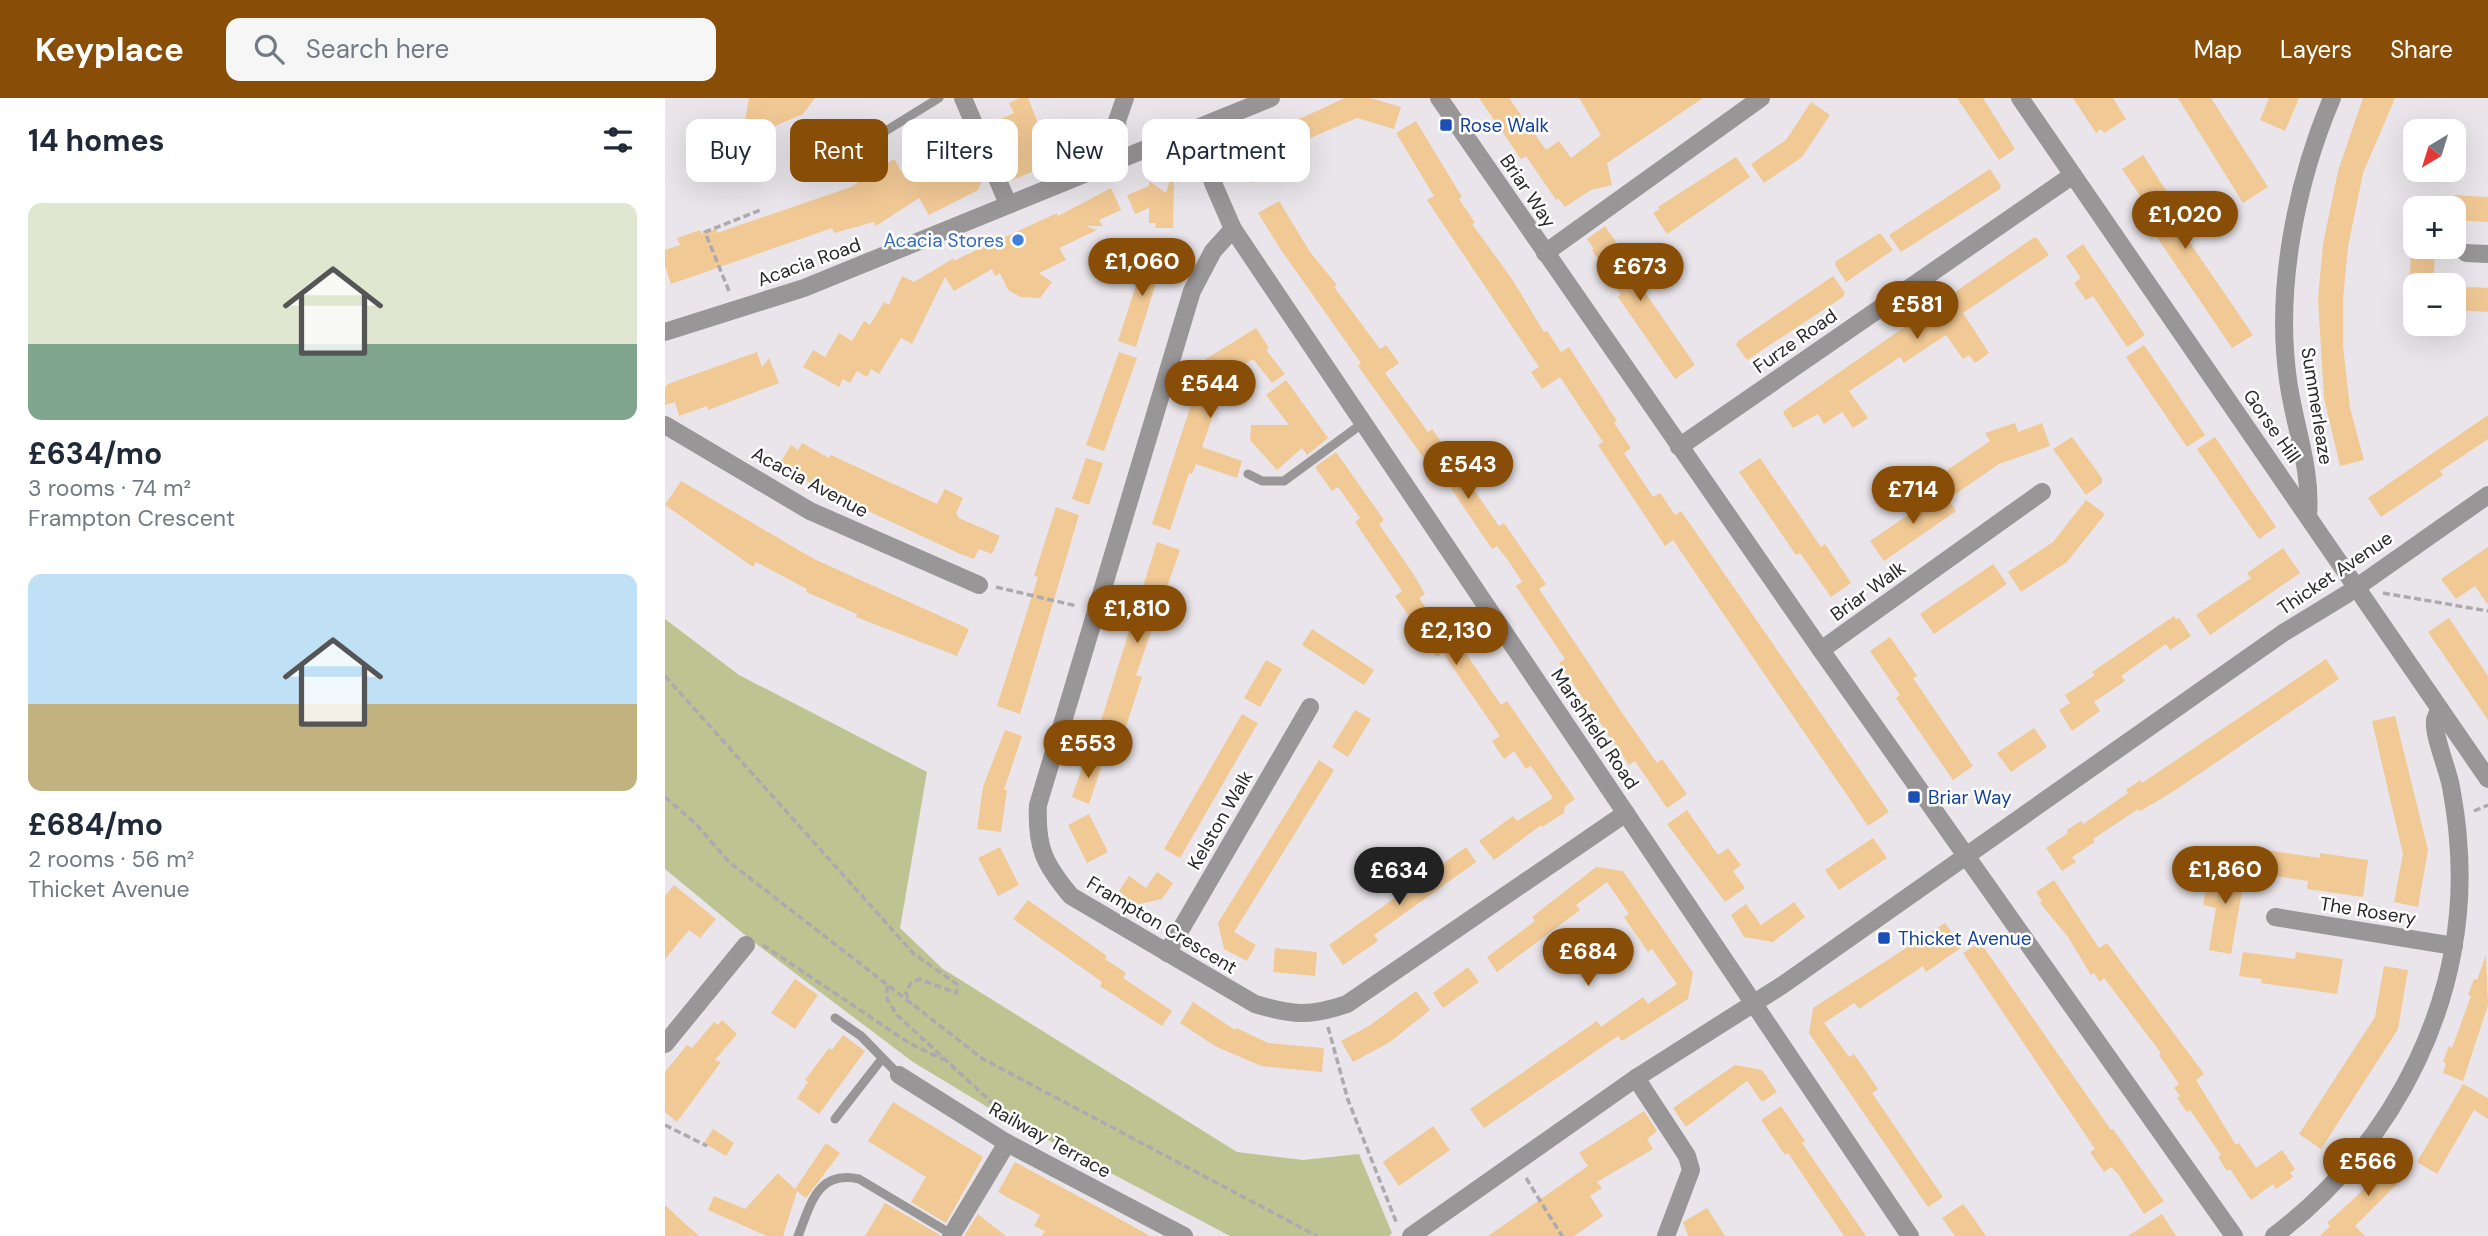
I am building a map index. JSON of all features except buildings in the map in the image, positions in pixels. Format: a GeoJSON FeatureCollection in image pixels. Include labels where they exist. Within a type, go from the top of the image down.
{"type":"FeatureCollection","features":[{"type":"Feature","properties":{"kind":"street"},"geometry":{"type":"LineString","coordinates":[[963,98],[1008,204]]}},
{"type":"Feature","properties":{"kind":"street"},"geometry":{"type":"LineString","coordinates":[[1118,119],[1125,98]]}},
{"type":"Feature","properties":{"kind":"street","name":"Acacia Road"},"geometry":{"type":"LineString","coordinates":[[1224,119],[1271,98]]}},
{"type":"Feature","properties":{"kind":"street","name":"Briar Way"},"geometry":{"type":"LineString","coordinates":[[1439,98],[1964,856],[2234,1236]]}},
{"type":"Feature","properties":{"kind":"street"},"geometry":{"type":"LineString","coordinates":[[1545,253],[1761,98]]}},
{"type":"Feature","properties":{"kind":"street","name":"Gorse Hill"},"geometry":{"type":"LineString","coordinates":[[2020,98],[2488,779]]}},
{"type":"Feature","properties":{"kind":"street","name":"Summerleaze"},"geometry":{"type":"LineString","coordinates":[[2308,516],[2307,476],[2285,356],[2287,286],[2300,201],[2312,153],[2332,98]]}},
{"type":"Feature","properties":{"kind":"street","name":"Furze Road"},"geometry":{"type":"LineString","coordinates":[[1679,447],[2073,175]]}},
{"type":"Feature","properties":{"kind":"street","name":"Acacia Road"},"geometry":{"type":"LineString","coordinates":[[665,331],[804,289],[1062,182]]}},
{"type":"Feature","properties":{"kind":"street","name":"Marshfield Road"},"geometry":{"type":"LineString","coordinates":[[1213,182],[1233,229],[1910,1236]]}},
{"type":"Feature","properties":{"kind":"street","name":"Frampton Crescent"},"geometry":{"type":"LineString","coordinates":[[1233,229],[1213,251],[1192,291],[1038,805],[1036,837],[1048,870],[1070,896],[1255,1004],[1286,1013],[1314,1015],[1347,1004],[1626,813]]}},
{"type":"Feature","properties":{"kind":"street"},"geometry":{"type":"LineString","coordinates":[[2466,253],[2488,254]]}},
{"type":"Feature","properties":{"kind":"street","name":"Acacia Avenue"},"geometry":{"type":"LineString","coordinates":[[665,425],[810,511],[979,585]]}},
{"type":"Feature","properties":{"kind":"street","name":"Briar Walk"},"geometry":{"type":"LineString","coordinates":[[1821,650],[2042,492]]}},
{"type":"Feature","properties":{"kind":"street","name":"Thicket Avenue"},"geometry":{"type":"LineString","coordinates":[[1404,1231],[1515,1162],[1636,1078],[1753,1003],[2283,633],[2356,588],[2488,495]]}},
{"type":"Feature","properties":{"kind":"street","name":"Kelston Walk"},"geometry":{"type":"LineString","coordinates":[[1167,953],[1310,707]]}},
{"type":"Feature","properties":{"kind":"street"},"geometry":{"type":"LineString","coordinates":[[2274,1236],[2303,1214],[2349,1168],[2389,1115],[2423,1052],[2441,999],[2453,946],[2460,892],[2458,840],[2451,787],[2435,721],[2439,710]]}},
{"type":"Feature","properties":{"kind":"street","name":"The Rosery"},"geometry":{"type":"LineString","coordinates":[[2275,917],[2453,946]]}},
{"type":"Feature","properties":{"kind":"street"},"geometry":{"type":"LineString","coordinates":[[665,1044],[746,945]]}},
{"type":"Feature","properties":{"kind":"street","name":"Railway Terrace"},"geometry":{"type":"LineString","coordinates":[[899,1075],[1007,1143],[1184,1236]]}},
{"type":"Feature","properties":{"kind":"street"},"geometry":{"type":"LineString","coordinates":[[1636,1078],[1686,1156],[1691,1170],[1666,1236]]}},
{"type":"Feature","properties":{"kind":"street"},"geometry":{"type":"LineString","coordinates":[[953,1236],[1007,1143]]}},
{"type":"Feature","properties":{"kind":"lane"},"geometry":{"type":"LineString","coordinates":[[888,130],[939,98]]}},
{"type":"Feature","properties":{"kind":"lane"},"geometry":{"type":"LineString","coordinates":[[1248,474],[1262,481],[1284,481],[1363,423]]}},
{"type":"Feature","properties":{"kind":"lane"},"geometry":{"type":"LineString","coordinates":[[835,1018],[861,1037],[881,1060],[899,1075]]}},
{"type":"Feature","properties":{"kind":"lane"},"geometry":{"type":"LineString","coordinates":[[835,1119],[881,1060]]}},
{"type":"Feature","properties":{"kind":"lane"},"geometry":{"type":"LineString","coordinates":[[798,1236],[812,1200],[827,1181],[842,1176],[859,1180],[953,1236]]}},
{"type":"Feature","properties":{"kind":"path"},"geometry":{"type":"LineString","coordinates":[[737,309],[705,232],[763,209]]}},
{"type":"Feature","properties":{"kind":"path"},"geometry":{"type":"LineString","coordinates":[[979,585],[1096,610]]}},
{"type":"Feature","properties":{"kind":"path"},"geometry":{"type":"LineString","coordinates":[[2356,588],[2488,611]]}},
{"type":"Feature","properties":{"kind":"path"},"geometry":{"type":"LineString","coordinates":[[665,676],[914,954],[957,984],[957,993],[919,979],[910,984],[906,993],[912,1006]]}},
{"type":"Feature","properties":{"kind":"path"},"geometry":{"type":"LineString","coordinates":[[665,797],[695,823],[729,862],[983,1059],[1317,1236]]}},
{"type":"Feature","properties":{"kind":"path"},"geometry":{"type":"LineString","coordinates":[[746,945],[756,940],[909,1043],[944,1060]]}},
{"type":"Feature","properties":{"kind":"path"},"geometry":{"type":"LineString","coordinates":[[887,986],[887,999],[897,1015],[1016,1125],[1007,1143]]}},
{"type":"Feature","properties":{"kind":"path"},"geometry":{"type":"LineString","coordinates":[[1324,1012],[1347,1100],[1404,1231]]}},
{"type":"Feature","properties":{"kind":"path"},"geometry":{"type":"LineString","coordinates":[[665,1125],[707,1146]]}},
{"type":"Feature","properties":{"kind":"path"},"geometry":{"type":"LineString","coordinates":[[1515,1162],[1562,1236]]}},
{"type":"Feature","properties":{"kind":"green space"},"geometry":{"type":"Polygon","coordinates":[[[665,619],[739,675],[927,772],[900,928],[943,969],[1237,1152],[1303,1160],[1359,1154],[1392,1233],[1389,1236],[1230,1236],[999,1114],[913,1062],[751,940],[665,869],[665,619]]]}},
{"type":"Feature","properties":{"kind":"place","name":"Rose Walk"},"geometry":{"type":"Point","coordinates":[1446,125]}},
{"type":"Feature","properties":{"kind":"place","name":"Acacia Stores"},"geometry":{"type":"Point","coordinates":[1018,240]}},
{"type":"Feature","properties":{"kind":"place","name":"Briar Way"},"geometry":{"type":"Point","coordinates":[1914,797]}},
{"type":"Feature","properties":{"kind":"place","name":"Thicket Avenue"},"geometry":{"type":"Point","coordinates":[1884,938]}}]}
